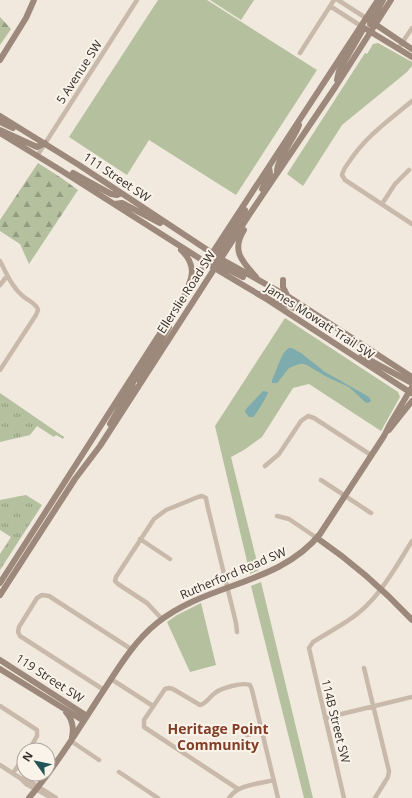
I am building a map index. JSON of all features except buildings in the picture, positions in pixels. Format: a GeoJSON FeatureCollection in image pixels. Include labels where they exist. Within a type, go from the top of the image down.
{"type":"FeatureCollection","features":[{"type":"Feature","properties":{"kind":"main road"},"geometry":{"type":"LineString","coordinates":[[0,60],[26,18],[34,0]]}},
{"type":"Feature","properties":{"kind":"main road"},"geometry":{"type":"LineString","coordinates":[[371,32],[370,21],[378,0]]}},
{"type":"Feature","properties":{"kind":"main road"},"geometry":{"type":"LineString","coordinates":[[370,21],[383,0]]}},
{"type":"Feature","properties":{"kind":"main road"},"geometry":{"type":"LineString","coordinates":[[336,86],[339,71],[366,22],[370,21],[391,0]]}},
{"type":"Feature","properties":{"kind":"main road"},"geometry":{"type":"LineString","coordinates":[[370,21],[412,49]]}},
{"type":"Feature","properties":{"kind":"main road"},"geometry":{"type":"LineString","coordinates":[[363,27],[412,57]]}},
{"type":"Feature","properties":{"kind":"main road","name":"Ellerslie Road SW"},"geometry":{"type":"LineString","coordinates":[[217,261],[259,182],[363,27]]}},
{"type":"Feature","properties":{"kind":"main road","name":"Ellerslie Road SW"},"geometry":{"type":"LineString","coordinates":[[0,595],[75,479],[100,446],[217,261],[371,32]]}},
{"type":"Feature","properties":{"kind":"main road"},"geometry":{"type":"LineString","coordinates":[[278,172],[278,164],[296,134],[304,114]]}},
{"type":"Feature","properties":{"kind":"main road","name":"111 Street SW"},"geometry":{"type":"LineString","coordinates":[[0,116],[45,143],[202,246],[217,261]]}},
{"type":"Feature","properties":{"kind":"main road"},"geometry":{"type":"LineString","coordinates":[[0,122],[33,136]]}},
{"type":"Feature","properties":{"kind":"main road"},"geometry":{"type":"LineString","coordinates":[[0,130],[37,146],[45,143]]}},
{"type":"Feature","properties":{"kind":"main road","name":"111 Street SW"},"geometry":{"type":"LineString","coordinates":[[0,133],[206,263],[217,261]]}},
{"type":"Feature","properties":{"kind":"main road"},"geometry":{"type":"LineString","coordinates":[[54,166],[64,169],[112,195],[118,195],[121,193]]}},
{"type":"Feature","properties":{"kind":"main road"},"geometry":{"type":"LineString","coordinates":[[253,209],[270,172],[269,167]]}},
{"type":"Feature","properties":{"kind":"main road"},"geometry":{"type":"LineString","coordinates":[[202,246],[209,249],[214,246],[235,214],[259,182]]}},
{"type":"Feature","properties":{"kind":"main road"},"geometry":{"type":"LineString","coordinates":[[114,204],[122,203],[159,223],[178,231]]}},
{"type":"Feature","properties":{"kind":"main road"},"geometry":{"type":"LineString","coordinates":[[249,215],[239,239],[238,251],[239,256],[245,265],[260,282]]}},
{"type":"Feature","properties":{"kind":"main road"},"geometry":{"type":"LineString","coordinates":[[169,239],[184,253],[191,264],[193,275],[182,301]]}},
{"type":"Feature","properties":{"kind":"main road","name":"Ellerslie Road SW"},"geometry":{"type":"LineString","coordinates":[[0,583],[206,263],[217,261]]}},
{"type":"Feature","properties":{"kind":"main road","name":"James Mowatt Trail SW"},"geometry":{"type":"LineString","coordinates":[[217,261],[289,297],[412,377]]}},
{"type":"Feature","properties":{"kind":"main road","name":"James Mowatt Trail SW"},"geometry":{"type":"LineString","coordinates":[[217,261],[251,290],[411,391]]}},
{"type":"Feature","properties":{"kind":"main road"},"geometry":{"type":"LineString","coordinates":[[266,285],[277,284],[283,280],[283,287],[289,297]]}},
{"type":"Feature","properties":{"kind":"main road"},"geometry":{"type":"LineString","coordinates":[[251,290],[273,297],[298,310],[308,310],[306,317],[309,326]]}},
{"type":"Feature","properties":{"kind":"main road"},"geometry":{"type":"LineString","coordinates":[[140,384],[139,378],[165,334],[176,310]]}},
{"type":"Feature","properties":{"kind":"main road"},"geometry":{"type":"LineString","coordinates":[[347,351],[360,355],[412,383]]}},
{"type":"Feature","properties":{"kind":"main road"},"geometry":{"type":"LineString","coordinates":[[100,446],[113,418],[133,384],[135,378],[134,375]]}},
{"type":"Feature","properties":{"kind":"main road","name":"Rutherford Road SW"},"geometry":{"type":"LineString","coordinates":[[384,436],[411,391]]}},
{"type":"Feature","properties":{"kind":"main road","name":"Rutherford Road SW"},"geometry":{"type":"LineString","coordinates":[[29,798],[71,741],[111,678],[140,638],[162,619],[190,602],[274,569],[300,554],[317,538],[384,436],[412,401]]}},
{"type":"Feature","properties":{"kind":"main road"},"geometry":{"type":"LineString","coordinates":[[317,538],[348,560],[381,589],[412,620]]}},
{"type":"Feature","properties":{"kind":"main road","name":"119 Street SW"},"geometry":{"type":"LineString","coordinates":[[0,660],[85,718]]}},
{"type":"Feature","properties":{"kind":"main road","name":"119 Street SW"},"geometry":{"type":"LineString","coordinates":[[0,668],[62,708],[85,718]]}},
{"type":"Feature","properties":{"kind":"main road"},"geometry":{"type":"LineString","coordinates":[[62,708],[70,717],[72,722],[73,731],[71,741]]}},
{"type":"Feature","properties":{"kind":"street","name":"5 Avenue SW"},"geometry":{"type":"LineString","coordinates":[[37,156],[137,0]]}},
{"type":"Feature","properties":{"kind":"street"},"geometry":{"type":"LineString","coordinates":[[300,53],[334,0]]}},
{"type":"Feature","properties":{"kind":"street"},"geometry":{"type":"LineString","coordinates":[[338,0],[370,21]]}},
{"type":"Feature","properties":{"kind":"street"},"geometry":{"type":"LineString","coordinates":[[330,6],[363,27]]}},
{"type":"Feature","properties":{"kind":"street"},"geometry":{"type":"LineString","coordinates":[[398,49],[412,28]]}},
{"type":"Feature","properties":{"kind":"street"},"geometry":{"type":"LineString","coordinates":[[412,101],[365,140],[353,155],[342,173],[342,177],[345,180],[412,224]]}},
{"type":"Feature","properties":{"kind":"street"},"geometry":{"type":"LineString","coordinates":[[382,204],[395,184],[409,170]]}},
{"type":"Feature","properties":{"kind":"street"},"geometry":{"type":"LineString","coordinates":[[0,261],[7,276],[17,291],[34,304],[38,310],[0,370]]}},
{"type":"Feature","properties":{"kind":"street"},"geometry":{"type":"LineString","coordinates":[[0,285],[7,276]]}},
{"type":"Feature","properties":{"kind":"street"},"geometry":{"type":"LineString","coordinates":[[265,466],[279,454],[302,421],[308,416],[314,418],[371,455]]}},
{"type":"Feature","properties":{"kind":"street"},"geometry":{"type":"LineString","coordinates":[[321,480],[371,513]]}},
{"type":"Feature","properties":{"kind":"street"},"geometry":{"type":"LineString","coordinates":[[162,619],[147,603],[115,580],[151,523],[163,512],[198,497],[204,497],[206,498],[237,632]]}},
{"type":"Feature","properties":{"kind":"street"},"geometry":{"type":"LineString","coordinates":[[277,516],[289,519],[317,538]]}},
{"type":"Feature","properties":{"kind":"street"},"geometry":{"type":"LineString","coordinates":[[140,539],[170,559]]}},
{"type":"Feature","properties":{"kind":"street"},"geometry":{"type":"LineString","coordinates":[[381,589],[412,541]]}},
{"type":"Feature","properties":{"kind":"street","name":"114B Street SW"},"geometry":{"type":"LineString","coordinates":[[344,798],[309,648],[313,642],[361,611],[381,589]]}},
{"type":"Feature","properties":{"kind":"street"},"geometry":{"type":"LineString","coordinates":[[104,690],[22,637],[18,632],[19,627],[37,598],[42,595],[49,596],[131,649]]}},
{"type":"Feature","properties":{"kind":"street"},"geometry":{"type":"LineString","coordinates":[[364,668],[389,771],[388,777],[375,798]]}},
{"type":"Feature","properties":{"kind":"street"},"geometry":{"type":"LineString","coordinates":[[111,678],[153,706]]}},
{"type":"Feature","properties":{"kind":"street"},"geometry":{"type":"LineString","coordinates":[[238,789],[147,730],[143,725],[144,720],[162,692],[167,688],[173,689],[200,705],[205,703],[213,694],[220,690],[243,684],[249,684],[252,690],[278,798]]}},
{"type":"Feature","properties":{"kind":"street"},"geometry":{"type":"LineString","coordinates":[[325,718],[412,697]]}},
{"type":"Feature","properties":{"kind":"street"},"geometry":{"type":"LineString","coordinates":[[0,706],[37,730],[37,736],[34,742]]}},
{"type":"Feature","properties":{"kind":"street"},"geometry":{"type":"LineString","coordinates":[[247,735],[262,731]]}},
{"type":"Feature","properties":{"kind":"street"},"geometry":{"type":"LineString","coordinates":[[71,741],[99,760]]}},
{"type":"Feature","properties":{"kind":"street"},"geometry":{"type":"LineString","coordinates":[[0,765],[20,778],[28,780],[52,798]]}},
{"type":"Feature","properties":{"kind":"street"},"geometry":{"type":"LineString","coordinates":[[13,773],[16,769]]}},
{"type":"Feature","properties":{"kind":"street"},"geometry":{"type":"LineString","coordinates":[[119,772],[158,798]]}},
{"type":"Feature","properties":{"kind":"street"},"geometry":{"type":"LineString","coordinates":[[229,798],[233,792],[238,789],[274,780]]}},
{"type":"Feature","properties":{"kind":"street"},"geometry":{"type":"LineString","coordinates":[[37,788],[56,798]]}},
{"type":"Feature","properties":{"kind":"green space"},"geometry":{"type":"Polygon","coordinates":[[[158,0],[207,0],[317,70],[236,195],[149,140],[127,175],[69,137],[158,0]]]}},
{"type":"Feature","properties":{"kind":"green space"},"geometry":{"type":"Polygon","coordinates":[[[210,0],[254,0],[241,20],[210,0]]]}},
{"type":"Feature","properties":{"kind":"green space"},"geometry":{"type":"Polygon","coordinates":[[[0,17],[11,29],[0,45],[0,17]]]}},
{"type":"Feature","properties":{"kind":"green space"},"geometry":{"type":"Polygon","coordinates":[[[378,43],[412,62],[412,66],[407,72],[342,125],[303,186],[287,174],[365,53],[367,54],[373,44],[378,43]]]}},
{"type":"Feature","properties":{"kind":"green space"},"geometry":{"type":"Polygon","coordinates":[[[38,163],[78,190],[29,264],[20,244],[0,231],[0,220],[38,163]]]}},
{"type":"Feature","properties":{"kind":"green space"},"geometry":{"type":"Polygon","coordinates":[[[285,318],[398,392],[400,397],[381,431],[309,384],[293,388],[262,437],[231,457],[259,570],[250,574],[215,426],[285,318]]]}},
{"type":"Feature","properties":{"kind":"green space"},"geometry":{"type":"Polygon","coordinates":[[[0,393],[64,437],[63,439],[56,435],[54,437],[37,426],[30,435],[0,442],[0,393]]]}},
{"type":"Feature","properties":{"kind":"green space"},"geometry":{"type":"Polygon","coordinates":[[[26,495],[42,505],[0,570],[0,554],[11,537],[0,530],[0,500],[26,495]]]}},
{"type":"Feature","properties":{"kind":"green space"},"geometry":{"type":"Polygon","coordinates":[[[261,582],[313,798],[304,798],[251,586],[261,582]]]}},
{"type":"Feature","properties":{"kind":"green space"},"geometry":{"type":"Polygon","coordinates":[[[201,603],[216,665],[190,672],[167,622],[177,615],[201,603]]]}},
{"type":"Feature","properties":{"kind":"water"},"geometry":{"type":"Polygon","coordinates":[[[289,348],[301,353],[325,372],[369,397],[371,401],[368,403],[365,402],[349,387],[327,377],[305,364],[299,364],[289,368],[277,383],[272,383],[281,358],[289,348]]]}},
{"type":"Feature","properties":{"kind":"water"},"geometry":{"type":"Polygon","coordinates":[[[263,391],[268,392],[264,401],[255,415],[253,417],[249,417],[245,412],[246,409],[263,391]]]}},
{"type":"Feature","properties":{"kind":"district","name":"Heritage Point Community"},"geometry":{"type":"Point","coordinates":[218,736]}}]}
